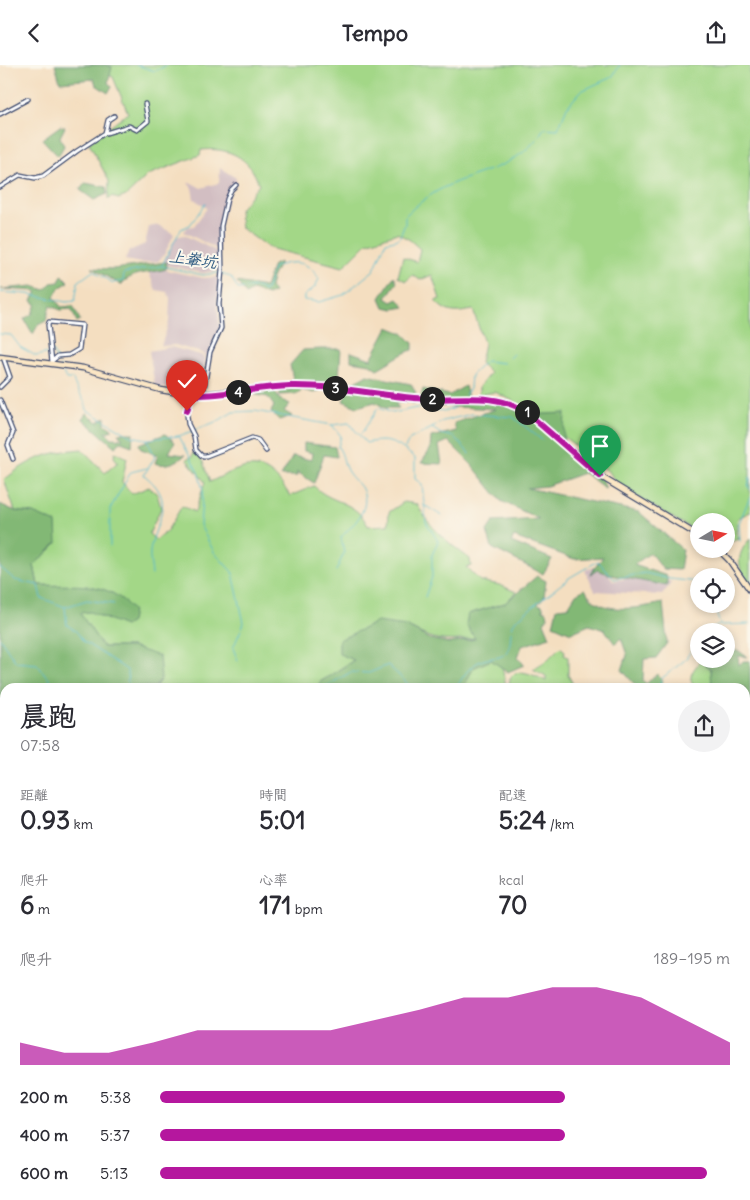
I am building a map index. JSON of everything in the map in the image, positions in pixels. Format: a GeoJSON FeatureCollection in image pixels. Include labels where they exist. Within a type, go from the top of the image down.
{"type":"FeatureCollection","features":[{"type":"Feature","properties":{"kind":"main road"},"geometry":{"type":"LineString","coordinates":[[2,357],[84,368],[161,390],[191,395],[278,387],[321,386],[415,398],[487,399],[506,402],[532,416],[603,478],[690,531]]}},
{"type":"Feature","properties":{"kind":"main road"},"geometry":{"type":"LineString","coordinates":[[729,558],[750,590]]}},
{"type":"Feature","properties":{"kind":"street"},"geometry":{"type":"LineString","coordinates":[[0,113],[28,99]]}},
{"type":"Feature","properties":{"kind":"street"},"geometry":{"type":"LineString","coordinates":[[0,187],[20,175],[37,178],[45,175],[105,133],[129,126],[137,130],[148,121],[145,104]]}},
{"type":"Feature","properties":{"kind":"street"},"geometry":{"type":"LineString","coordinates":[[105,133],[108,120],[114,116]]}},
{"type":"Feature","properties":{"kind":"street"},"geometry":{"type":"LineString","coordinates":[[203,395],[210,352],[221,328],[218,304],[222,270],[221,226],[227,199],[231,190],[236,185]]}},
{"type":"Feature","properties":{"kind":"street"},"geometry":{"type":"LineString","coordinates":[[49,322],[82,325],[79,349],[69,355],[58,356],[56,363],[49,322]]}},
{"type":"Feature","properties":{"kind":"street"},"geometry":{"type":"LineString","coordinates":[[0,387],[10,377],[2,357]]}},
{"type":"Feature","properties":{"kind":"street"},"geometry":{"type":"LineString","coordinates":[[191,395],[187,418],[194,436],[196,450],[202,455],[205,456],[252,438],[262,443],[266,451]]}},
{"type":"Feature","properties":{"kind":"street"},"geometry":{"type":"LineString","coordinates":[[0,400],[13,433],[8,445],[13,459]]}},
{"type":"Feature","properties":{"kind":"shaded area"},"geometry":{"type":"Polygon","coordinates":[[[220,168],[236,178],[236,183],[230,190],[220,226],[219,250],[184,232],[187,227],[194,226],[207,208],[194,199],[192,188],[188,183],[201,188],[219,183],[220,168]]]}},
{"type":"Feature","properties":{"kind":"shaded area"},"geometry":{"type":"Polygon","coordinates":[[[158,225],[174,234],[164,255],[158,261],[141,263],[125,260],[129,251],[145,244],[149,227],[158,225]]]}},
{"type":"Feature","properties":{"kind":"shaded area"},"geometry":{"type":"Polygon","coordinates":[[[184,235],[220,253],[220,270],[203,273],[162,264],[176,237],[184,235]]]}},
{"type":"Feature","properties":{"kind":"shaded area"},"geometry":{"type":"Polygon","coordinates":[[[161,269],[203,278],[220,277],[217,304],[220,328],[207,358],[202,353],[175,345],[161,346],[169,322],[170,298],[167,292],[156,290],[148,271],[161,269]]]}},
{"type":"Feature","properties":{"kind":"shaded area"},"geometry":{"type":"Polygon","coordinates":[[[171,347],[201,355],[205,359],[202,392],[183,392],[155,386],[149,351],[171,347]]]}},
{"type":"Feature","properties":{"kind":"shaded area"},"geometry":{"type":"Polygon","coordinates":[[[602,565],[613,581],[640,576],[672,582],[662,595],[595,591],[585,570],[602,565]]]}},
{"type":"Feature","properties":{"kind":"green space"},"geometry":{"type":"Polygon","coordinates":[[[55,65],[106,65],[112,67],[108,83],[112,86],[108,93],[96,85],[94,79],[60,82],[55,65]]]}},
{"type":"Feature","properties":{"kind":"green space"},"geometry":{"type":"Polygon","coordinates":[[[86,65],[750,65],[750,512],[738,518],[736,533],[740,539],[735,540],[735,513],[690,513],[690,528],[618,486],[610,473],[527,408],[495,392],[479,395],[479,387],[490,373],[480,363],[484,343],[473,310],[452,312],[440,306],[435,301],[440,299],[432,275],[420,280],[413,275],[406,281],[398,277],[403,257],[417,262],[420,249],[410,240],[397,233],[367,243],[343,267],[269,248],[241,228],[239,211],[259,184],[255,175],[250,167],[237,156],[220,150],[201,150],[200,155],[148,175],[126,196],[118,199],[112,196],[108,200],[109,181],[89,143],[128,113],[113,77],[86,65]]]}},
{"type":"Feature","properties":{"kind":"green space"},"geometry":{"type":"Polygon","coordinates":[[[60,126],[65,127],[60,137],[64,146],[58,156],[42,139],[60,126]]]}},
{"type":"Feature","properties":{"kind":"green space"},"geometry":{"type":"Polygon","coordinates":[[[85,183],[106,187],[107,194],[94,200],[80,190],[85,183]]]}},
{"type":"Feature","properties":{"kind":"green space"},"geometry":{"type":"Polygon","coordinates":[[[167,262],[166,269],[130,277],[121,285],[92,268],[113,269],[167,262]]]}},
{"type":"Feature","properties":{"kind":"green space"},"geometry":{"type":"Polygon","coordinates":[[[280,262],[270,287],[274,292],[268,295],[252,290],[246,294],[237,282],[265,287],[273,265],[280,262]]]}},
{"type":"Feature","properties":{"kind":"green space"},"geometry":{"type":"Polygon","coordinates":[[[62,275],[69,282],[59,288],[54,297],[61,307],[73,306],[80,320],[77,322],[71,309],[61,310],[50,306],[46,321],[38,325],[33,334],[24,319],[32,314],[36,304],[32,301],[37,291],[1,289],[33,286],[45,290],[51,283],[59,282],[62,275]]]}},
{"type":"Feature","properties":{"kind":"green space"},"geometry":{"type":"Polygon","coordinates":[[[394,276],[397,282],[386,298],[392,302],[398,299],[405,307],[394,309],[384,307],[380,298],[394,276]]]}},
{"type":"Feature","properties":{"kind":"green space"},"geometry":{"type":"Polygon","coordinates":[[[388,327],[403,333],[413,343],[413,350],[377,369],[370,364],[351,361],[351,352],[371,359],[388,327]]]}},
{"type":"Feature","properties":{"kind":"green space"},"geometry":{"type":"Polygon","coordinates":[[[341,349],[339,378],[344,383],[354,383],[367,375],[411,384],[416,393],[413,394],[414,404],[410,402],[395,403],[399,408],[385,408],[375,402],[357,407],[343,401],[349,389],[331,385],[314,393],[302,390],[296,394],[279,395],[283,385],[290,391],[293,379],[290,365],[303,350],[341,349]]]}},
{"type":"Feature","properties":{"kind":"green space"},"geometry":{"type":"Polygon","coordinates":[[[465,386],[469,402],[501,403],[525,415],[565,413],[563,452],[590,450],[606,489],[584,473],[547,486],[527,488],[639,512],[683,550],[680,570],[663,569],[650,553],[634,565],[667,576],[667,586],[611,575],[598,570],[590,574],[603,557],[574,559],[514,537],[511,542],[552,559],[543,574],[492,548],[487,531],[493,522],[539,519],[501,501],[472,465],[448,441],[439,445],[442,464],[421,463],[430,450],[431,437],[456,431],[454,423],[496,409],[419,405],[423,389],[450,395],[465,386]]]}},
{"type":"Feature","properties":{"kind":"green space"},"geometry":{"type":"Polygon","coordinates":[[[275,391],[279,399],[290,404],[284,411],[292,416],[279,420],[271,412],[274,406],[268,397],[252,394],[275,391]]]}},
{"type":"Feature","properties":{"kind":"green space"},"geometry":{"type":"Polygon","coordinates":[[[86,413],[98,422],[105,417],[105,424],[113,430],[105,432],[112,438],[123,439],[118,433],[133,433],[132,446],[121,442],[115,447],[83,419],[86,413]]]}},
{"type":"Feature","properties":{"kind":"green space"},"geometry":{"type":"Polygon","coordinates":[[[165,434],[175,442],[169,453],[185,455],[172,463],[155,463],[158,455],[141,449],[139,444],[165,434]]]}},
{"type":"Feature","properties":{"kind":"green space"},"geometry":{"type":"Polygon","coordinates":[[[304,443],[335,447],[337,457],[324,455],[314,483],[297,472],[297,476],[281,476],[293,456],[311,460],[312,453],[304,451],[304,443]]]}},
{"type":"Feature","properties":{"kind":"green space"},"geometry":{"type":"Polygon","coordinates":[[[82,449],[105,473],[118,462],[114,457],[115,452],[127,458],[122,482],[132,494],[149,487],[157,494],[161,508],[149,534],[156,540],[167,531],[182,506],[195,512],[205,482],[186,459],[192,457],[195,450],[203,462],[210,482],[245,468],[255,467],[264,469],[281,483],[290,496],[314,486],[321,492],[357,511],[368,526],[388,525],[389,512],[404,502],[417,504],[434,528],[470,559],[471,566],[466,567],[480,581],[500,585],[516,592],[505,603],[468,614],[475,638],[447,640],[432,638],[406,626],[320,683],[158,683],[161,679],[132,647],[103,647],[79,613],[90,611],[108,620],[66,586],[38,585],[34,565],[57,543],[33,513],[15,511],[4,480],[32,461],[59,452],[82,449]]]}},
{"type":"Feature","properties":{"kind":"green space"},"geometry":{"type":"Polygon","coordinates":[[[0,504],[15,511],[33,513],[56,523],[57,543],[34,565],[38,585],[90,586],[113,593],[123,600],[133,611],[131,622],[125,626],[90,612],[80,613],[103,647],[132,647],[159,656],[161,679],[158,683],[0,683],[0,504]]]}},
{"type":"Feature","properties":{"kind":"green space"},"geometry":{"type":"Polygon","coordinates":[[[750,539],[750,583],[742,572],[739,561],[742,550],[750,539]]]}},
{"type":"Feature","properties":{"kind":"green space"},"geometry":{"type":"Polygon","coordinates":[[[537,576],[546,581],[544,597],[538,604],[543,606],[543,610],[547,612],[548,617],[544,622],[550,637],[522,646],[518,657],[524,665],[508,672],[491,660],[473,668],[466,683],[320,683],[354,660],[339,654],[339,640],[377,622],[406,626],[430,639],[449,643],[475,639],[466,624],[468,614],[505,603],[537,576]]]}},
{"type":"Feature","properties":{"kind":"green space"},"geometry":{"type":"Polygon","coordinates":[[[585,589],[591,598],[599,604],[609,607],[631,608],[663,603],[667,643],[656,658],[644,659],[643,680],[645,683],[633,683],[622,670],[627,655],[621,638],[615,644],[605,630],[589,625],[571,633],[553,625],[557,608],[568,607],[576,594],[585,589]]]}},
{"type":"Feature","properties":{"kind":"green space"},"geometry":{"type":"Polygon","coordinates":[[[560,647],[565,651],[564,655],[568,657],[568,675],[572,683],[510,683],[513,675],[523,672],[546,681],[546,676],[533,669],[546,661],[560,647]]]}},
{"type":"Feature","properties":{"kind":"green space"},"geometry":{"type":"Polygon","coordinates":[[[735,651],[739,651],[747,657],[738,656],[739,665],[743,661],[750,661],[750,683],[712,683],[710,668],[735,668],[735,651]]]}},
{"type":"Feature","properties":{"kind":"green space"},"geometry":{"type":"Polygon","coordinates":[[[491,660],[502,667],[505,683],[466,683],[473,668],[491,660]]]}},
{"type":"Feature","properties":{"kind":"green space"},"geometry":{"type":"Polygon","coordinates":[[[695,668],[710,668],[712,683],[692,683],[692,674],[695,668]]]}},
{"type":"Feature","properties":{"kind":"green space"},"geometry":{"type":"Polygon","coordinates":[[[657,674],[663,681],[662,683],[647,683],[657,674]]]}},
{"type":"Feature","properties":{"kind":"waterway"},"geometry":{"type":"LineString","coordinates":[[136,65],[155,71],[168,65]]}},
{"type":"Feature","properties":{"kind":"waterway","name":"上輋坑"},"geometry":{"type":"LineString","coordinates":[[0,292],[28,294],[66,302],[75,301],[78,282],[93,271],[113,283],[123,281],[124,273],[161,266],[203,275],[217,273],[231,277],[238,289],[257,287],[265,291],[274,267],[288,263],[300,263],[310,268],[319,279],[315,287],[304,296],[304,300],[319,302],[343,295],[374,270],[386,242],[399,239],[405,224],[405,216],[418,204],[443,188],[512,160],[534,142],[544,128],[558,129],[567,107],[581,91],[612,77],[620,65]]}},
{"type":"Feature","properties":{"kind":"waterway"},"geometry":{"type":"LineString","coordinates":[[162,265],[181,229],[190,225],[205,204]]}},
{"type":"Feature","properties":{"kind":"waterway"},"geometry":{"type":"LineString","coordinates":[[0,334],[11,335],[20,347],[36,356],[53,352],[58,362]]}},
{"type":"Feature","properties":{"kind":"waterway"},"geometry":{"type":"LineString","coordinates":[[465,395],[470,389],[471,375],[486,361],[504,363],[513,354]]}},
{"type":"Feature","properties":{"kind":"waterway"},"geometry":{"type":"LineString","coordinates":[[60,366],[66,379],[73,379],[87,410],[131,436],[147,439],[155,457],[144,475],[160,494],[162,503],[162,512],[150,552],[152,575]]}},
{"type":"Feature","properties":{"kind":"waterway"},"geometry":{"type":"LineString","coordinates":[[361,434],[378,408],[393,413],[416,408],[446,411],[455,408]]}},
{"type":"Feature","properties":{"kind":"waterway"},"geometry":{"type":"LineString","coordinates":[[179,436],[218,421],[233,412],[255,411],[332,425],[341,436],[338,447],[346,469],[361,487],[365,502],[356,521],[341,537],[344,553],[336,571]]}},
{"type":"Feature","properties":{"kind":"waterway"},"geometry":{"type":"LineString","coordinates":[[432,428],[443,421],[472,414],[513,417],[542,440]]}},
{"type":"Feature","properties":{"kind":"waterway"},"geometry":{"type":"LineString","coordinates":[[332,425],[349,423],[366,443],[381,441],[392,443],[398,445],[415,458],[415,479],[422,484],[426,522],[438,541],[432,555],[432,577],[425,597]]}},
{"type":"Feature","properties":{"kind":"waterway"},"geometry":{"type":"LineString","coordinates":[[405,448],[410,439],[432,428],[441,434],[454,437],[470,454]]}},
{"type":"Feature","properties":{"kind":"waterway"},"geometry":{"type":"LineString","coordinates":[[147,439],[179,436],[198,472],[203,490],[200,525],[214,552],[233,573],[244,623],[233,648],[238,661]]}},
{"type":"Feature","properties":{"kind":"waterway"},"geometry":{"type":"LineString","coordinates":[[110,546],[110,509],[131,472],[147,468]]}},
{"type":"Feature","properties":{"kind":"waterway"},"geometry":{"type":"LineString","coordinates":[[750,477],[748,487],[750,489]]}},
{"type":"Feature","properties":{"kind":"waterway"},"geometry":{"type":"LineString","coordinates":[[740,541],[739,523],[750,497]]}},
{"type":"Feature","properties":{"kind":"waterway"},"geometry":{"type":"LineString","coordinates":[[424,505],[442,516]]}},
{"type":"Feature","properties":{"kind":"waterway"},"geometry":{"type":"LineString","coordinates":[[460,683],[466,673],[477,663],[506,653],[510,645],[513,624],[516,620],[569,578],[598,561],[614,579],[645,573],[690,581]]}},
{"type":"Feature","properties":{"kind":"waterway"},"geometry":{"type":"LineString","coordinates":[[0,567],[15,580],[38,585],[41,598],[65,607],[87,600],[114,604]]}},
{"type":"Feature","properties":{"kind":"waterway"},"geometry":{"type":"LineString","coordinates":[[65,607],[67,625],[76,631],[83,641],[127,670],[128,683]]}},
{"type":"Feature","properties":{"kind":"waterway"},"geometry":{"type":"LineString","coordinates":[[716,613],[720,623]]}},
{"type":"Feature","properties":{"kind":"waterway"},"geometry":{"type":"LineString","coordinates":[[735,624],[750,624]]}},
{"type":"Feature","properties":{"kind":"waterway"},"geometry":{"type":"LineString","coordinates":[[0,638],[16,662],[37,664],[52,683]]}},
{"type":"Feature","properties":{"kind":"waterway"},"geometry":{"type":"LineString","coordinates":[[660,683],[661,679],[685,660],[690,652]]}},
{"type":"Feature","properties":{"kind":"waterway"},"geometry":{"type":"LineString","coordinates":[[332,683],[351,672],[369,673],[388,665],[407,683]]}},
{"type":"Feature","properties":{"kind":"route"},"geometry":{"type":"LineString","coordinates":[[187,411],[191,395],[210,395],[290,386],[321,386],[418,398],[497,400],[512,404],[532,416],[600,476]]}}]}
